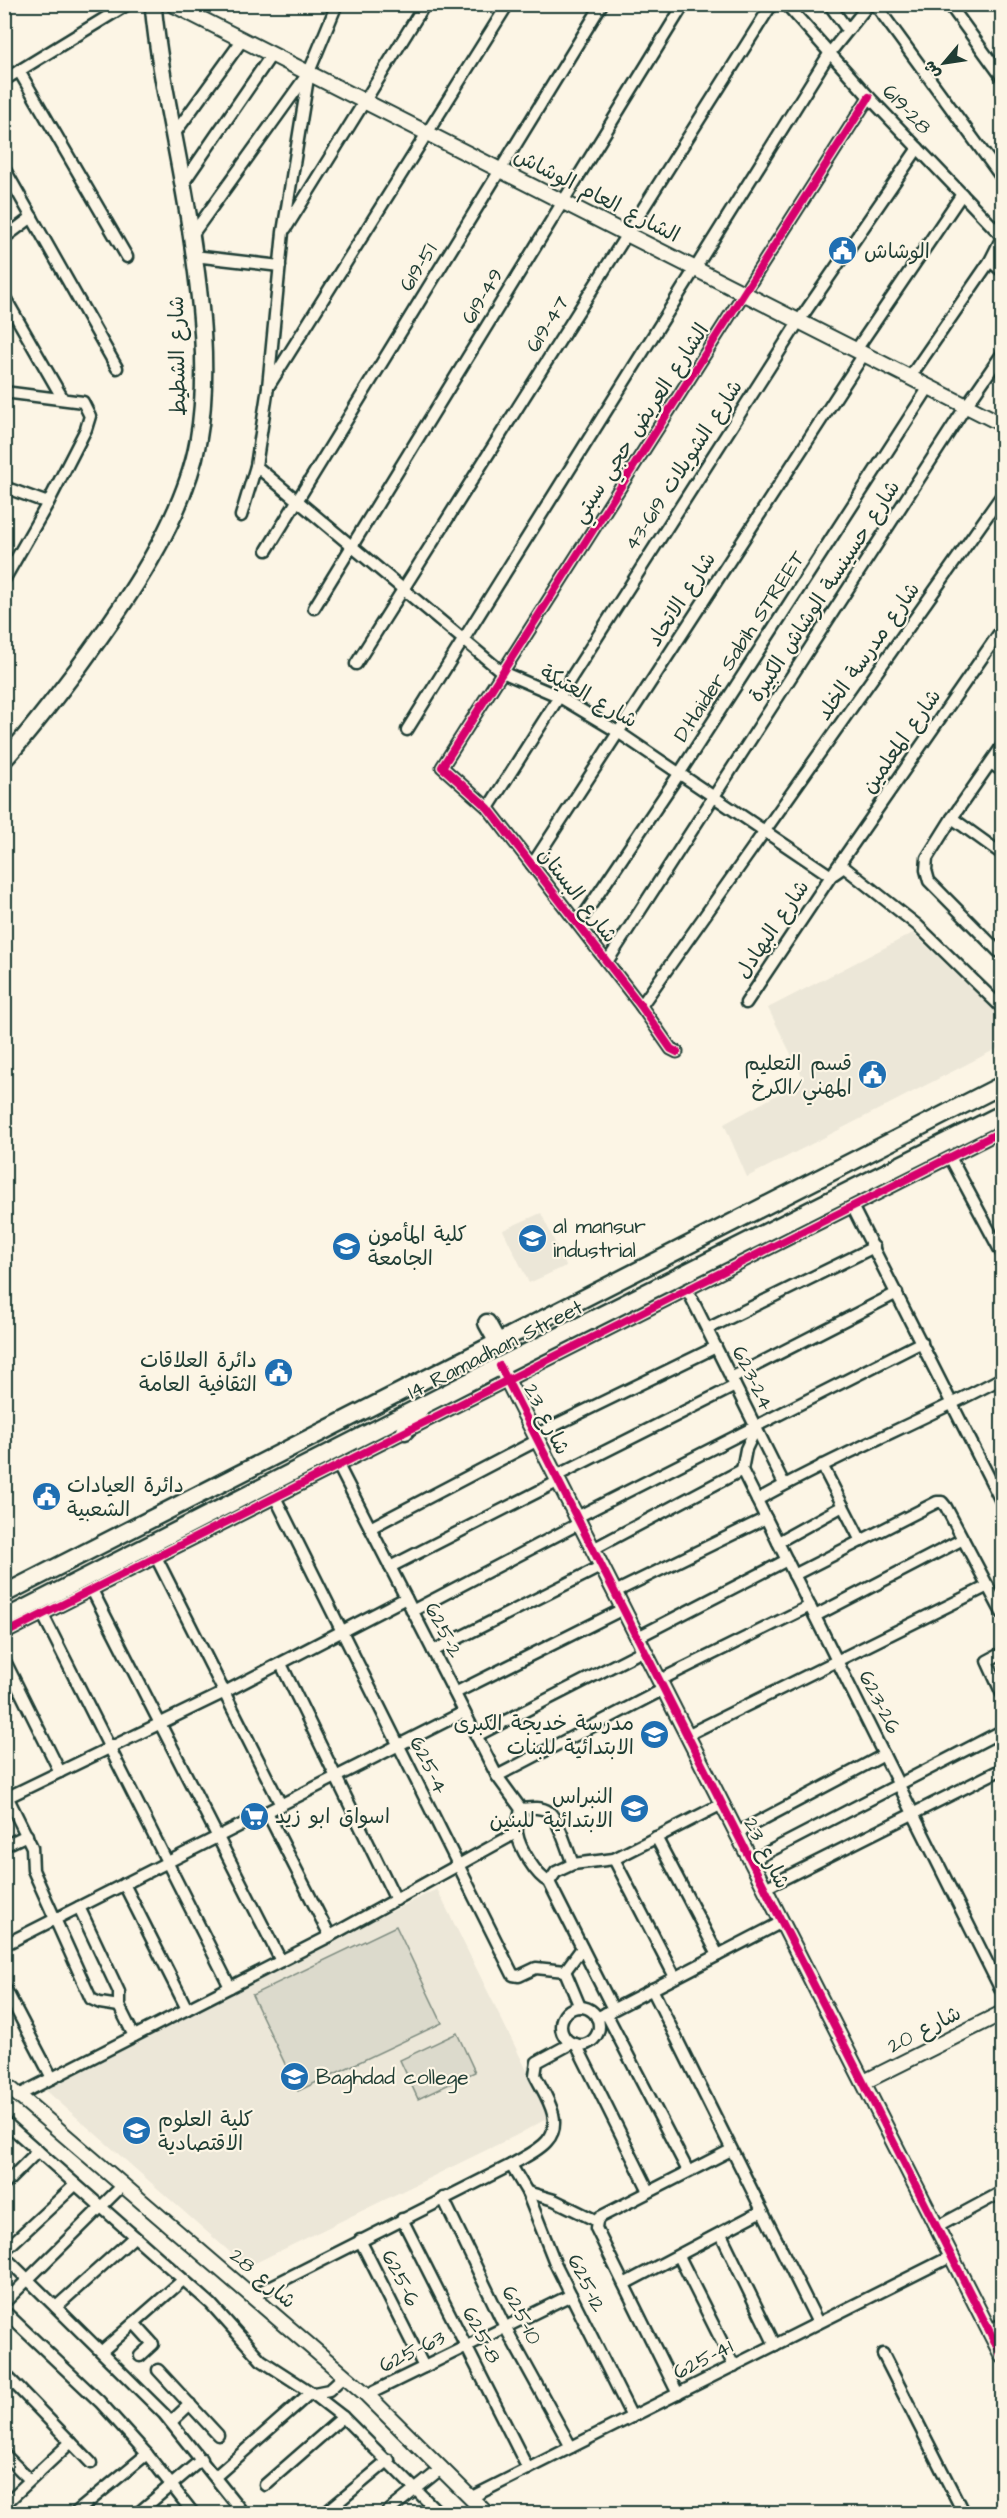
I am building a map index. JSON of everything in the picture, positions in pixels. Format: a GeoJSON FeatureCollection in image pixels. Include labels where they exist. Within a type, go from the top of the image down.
{"type":"FeatureCollection","features":[{"type":"Feature","properties":{"kind":"main road","name":"شارع الشطيط"},"geometry":{"type":"LineString","coordinates":[[4,760],[64,686],[126,600],[151,558],[182,490],[197,443],[202,401],[202,338],[192,235],[157,45],[153,4]]}},
{"type":"Feature","properties":{"kind":"main road","name":"14 Ramadhan Street"},"geometry":{"type":"LineString","coordinates":[[4,1594],[1002,1085]]}},
{"type":"Feature","properties":{"kind":"main road","name":"14 Ramadhan Street"},"geometry":{"type":"LineString","coordinates":[[4,1619],[422,1406],[504,1373],[1002,1114]]}},
{"type":"Feature","properties":{"kind":"main road"},"geometry":{"type":"LineString","coordinates":[[487,1323],[498,1343]]}},
{"type":"Feature","properties":{"kind":"main road"},"geometry":{"type":"LineString","coordinates":[[405,1431],[422,1406]]}},
{"type":"Feature","properties":{"kind":"street"},"geometry":{"type":"LineString","coordinates":[[4,80],[128,4]]}},
{"type":"Feature","properties":{"kind":"street","name":"الشارع العام الوشاش"},"geometry":{"type":"LineString","coordinates":[[172,4],[1002,424]]}},
{"type":"Feature","properties":{"kind":"street"},"geometry":{"type":"LineString","coordinates":[[241,516],[256,466],[268,387],[283,232],[309,72],[337,4]]}},
{"type":"Feature","properties":{"kind":"street"},"geometry":{"type":"LineString","coordinates":[[283,232],[425,4]]}},
{"type":"Feature","properties":{"kind":"street"},"geometry":{"type":"LineString","coordinates":[[268,387],[508,4]]}},
{"type":"Feature","properties":{"kind":"street","name":"619-51"},"geometry":{"type":"LineString","coordinates":[[267,550],[602,4]]}},
{"type":"Feature","properties":{"kind":"street","name":"619-49"},"geometry":{"type":"LineString","coordinates":[[314,608],[684,4]]}},
{"type":"Feature","properties":{"kind":"street","name":"619-47"},"geometry":{"type":"LineString","coordinates":[[356,664],[772,4]]}},
{"type":"Feature","properties":{"kind":"street","name":"619-28"},"geometry":{"type":"LineString","coordinates":[[786,4],[829,54],[999,233],[1001,239]]}},
{"type":"Feature","properties":{"kind":"street"},"geometry":{"type":"LineString","coordinates":[[829,4],[847,29]]}},
{"type":"Feature","properties":{"kind":"street"},"geometry":{"type":"LineString","coordinates":[[407,730],[829,54],[869,4]]}},
{"type":"Feature","properties":{"kind":"street"},"geometry":{"type":"LineString","coordinates":[[875,4],[1002,178]]}},
{"type":"Feature","properties":{"kind":"street"},"geometry":{"type":"LineString","coordinates":[[949,4],[1002,76]]}},
{"type":"Feature","properties":{"kind":"street"},"geometry":{"type":"LineString","coordinates":[[175,133],[243,39]]}},
{"type":"Feature","properties":{"kind":"street"},"geometry":{"type":"LineString","coordinates":[[183,182],[272,54]]}},
{"type":"Feature","properties":{"kind":"street"},"geometry":{"type":"LineString","coordinates":[[19,71],[127,257]]}},
{"type":"Feature","properties":{"kind":"street"},"geometry":{"type":"LineString","coordinates":[[192,235],[309,72]]}},
{"type":"Feature","properties":{"kind":"street","name":"الشارع العريض حجي سبتي"},"geometry":{"type":"LineString","coordinates":[[442,767],[869,97]]}},
{"type":"Feature","properties":{"kind":"street","name":"شارع الشويلات 619-43"},"geometry":{"type":"LineString","coordinates":[[488,808],[799,321],[918,148]]}},
{"type":"Feature","properties":{"kind":"street"},"geometry":{"type":"LineString","coordinates":[[4,168],[117,368]]}},
{"type":"Feature","properties":{"kind":"street","name":"شارع الاتحاد"},"geometry":{"type":"LineString","coordinates":[[532,865],[962,194]]}},
{"type":"Feature","properties":{"kind":"street"},"geometry":{"type":"LineString","coordinates":[[4,238],[32,218]]}},
{"type":"Feature","properties":{"kind":"street"},"geometry":{"type":"LineString","coordinates":[[910,377],[990,261],[1001,239]]}},
{"type":"Feature","properties":{"kind":"street"},"geometry":{"type":"LineString","coordinates":[[194,256],[280,266]]}},
{"type":"Feature","properties":{"kind":"street"},"geometry":{"type":"LineString","coordinates":[[990,261],[1002,271]]}},
{"type":"Feature","properties":{"kind":"street"},"geometry":{"type":"LineString","coordinates":[[4,296],[63,399]]}},
{"type":"Feature","properties":{"kind":"street","name":"شارع حسينسة الوشاش الكبيرة"},"geometry":{"type":"LineString","coordinates":[[607,962],[966,406],[1002,354]]}},
{"type":"Feature","properties":{"kind":"street","name":"D.Haider Sabih STREET"},"geometry":{"type":"LineString","coordinates":[[578,924],[679,774],[929,387]]}},
{"type":"Feature","properties":{"kind":"street"},"geometry":{"type":"LineString","coordinates":[[4,392],[83,402],[90,416],[86,429],[48,503],[4,580]]}},
{"type":"Feature","properties":{"kind":"street","name":"شارع العتيکة"},"geometry":{"type":"LineString","coordinates":[[256,466],[502,672],[558,696],[618,732],[831,876]]}},
{"type":"Feature","properties":{"kind":"street"},"geometry":{"type":"LineString","coordinates":[[4,487],[48,503]]}},
{"type":"Feature","properties":{"kind":"street","name":"شارع مدرسة الخلد"},"geometry":{"type":"LineString","coordinates":[[641,1006],[1002,495]]}},
{"type":"Feature","properties":{"kind":"street","name":"شارع المعلمين"},"geometry":{"type":"LineString","coordinates":[[831,876],[1002,629]]}},
{"type":"Feature","properties":{"kind":"street"},"geometry":{"type":"LineString","coordinates":[[1002,746],[927,858],[926,870],[929,880],[1002,953]]}},
{"type":"Feature","properties":{"kind":"street"},"geometry":{"type":"LineString","coordinates":[[991,763],[1002,771]]}},
{"type":"Feature","properties":{"kind":"street","name":"شارع البستان"},"geometry":{"type":"LineString","coordinates":[[442,767],[488,808],[641,1006],[671,1049],[677,1052]]}},
{"type":"Feature","properties":{"kind":"street"},"geometry":{"type":"LineString","coordinates":[[952,818],[1002,854]]}},
{"type":"Feature","properties":{"kind":"street"},"geometry":{"type":"LineString","coordinates":[[831,876],[844,867],[917,925],[1002,1008]]}},
{"type":"Feature","properties":{"kind":"street","name":"شارع البهادل"},"geometry":{"type":"LineString","coordinates":[[746,1003],[831,876]]}},
{"type":"Feature","properties":{"kind":"street"},"geometry":{"type":"LineString","coordinates":[[600,1324],[687,1289],[1002,1131]]}},
{"type":"Feature","properties":{"kind":"street"},"geometry":{"type":"LineString","coordinates":[[950,1157],[1002,1254]]}},
{"type":"Feature","properties":{"kind":"street"},"geometry":{"type":"LineString","coordinates":[[852,1206],[1002,1503]]}},
{"type":"Feature","properties":{"kind":"street"},"geometry":{"type":"LineString","coordinates":[[707,1329],[874,1248]]}},
{"type":"Feature","properties":{"kind":"street","name":"623-24"},"geometry":{"type":"LineString","coordinates":[[687,1289],[784,1485]]}},
{"type":"Feature","properties":{"kind":"street"},"geometry":{"type":"LineString","coordinates":[[390,1567],[897,1293]]}},
{"type":"Feature","properties":{"kind":"street"},"geometry":{"type":"LineString","coordinates":[[412,1611],[579,1520],[922,1342]]}},
{"type":"Feature","properties":{"kind":"street"},"geometry":{"type":"LineString","coordinates":[[370,1528],[537,1438],[716,1347]]}},
{"type":"Feature","properties":{"kind":"street"},"geometry":{"type":"LineString","coordinates":[[4,1634],[405,1431],[504,1373]]}},
{"type":"Feature","properties":{"kind":"street","name":"شارع 23"},"geometry":{"type":"LineString","coordinates":[[504,1373],[937,2227],[952,2256],[996,2327],[1002,2356]]}},
{"type":"Feature","properties":{"kind":"street"},"geometry":{"type":"LineString","coordinates":[[757,1500],[822,1465],[953,1404],[1002,1378]]}},
{"type":"Feature","properties":{"kind":"street"},"geometry":{"type":"LineString","coordinates":[[593,1548],[742,1470],[746,1449],[756,1428]]}},
{"type":"Feature","properties":{"kind":"street","name":"625-2"},"geometry":{"type":"LineString","coordinates":[[338,1465],[497,1776],[521,1809]]}},
{"type":"Feature","properties":{"kind":"street"},"geometry":{"type":"LineString","coordinates":[[822,1465],[861,1541]]}},
{"type":"Feature","properties":{"kind":"street","name":"623-26"},"geometry":{"type":"LineString","coordinates":[[742,1470],[1002,1992]]}},
{"type":"Feature","properties":{"kind":"street","name":"625-4"},"geometry":{"type":"LineString","coordinates":[[275,1497],[513,1975],[519,1976],[536,1968],[565,1971]]}},
{"type":"Feature","properties":{"kind":"street"},"geometry":{"type":"LineString","coordinates":[[794,1575],[937,1502],[942,1502],[1002,1613]]}},
{"type":"Feature","properties":{"kind":"street"},"geometry":{"type":"LineString","coordinates":[[778,1542],[843,1506]]}},
{"type":"Feature","properties":{"kind":"street"},"geometry":{"type":"LineString","coordinates":[[615,1592],[766,1518]]}},
{"type":"Feature","properties":{"kind":"street"},"geometry":{"type":"LineString","coordinates":[[497,1776],[662,1685],[963,1539]]}},
{"type":"Feature","properties":{"kind":"street"},"geometry":{"type":"LineString","coordinates":[[156,1557],[281,1805]]}},
{"type":"Feature","properties":{"kind":"street"},"geometry":{"type":"LineString","coordinates":[[476,1736],[787,1560]]}},
{"type":"Feature","properties":{"kind":"street"},"geometry":{"type":"LineString","coordinates":[[433,1651],[602,1566]]}},
{"type":"Feature","properties":{"kind":"street"},"geometry":{"type":"LineString","coordinates":[[687,1735],[988,1586]]}},
{"type":"Feature","properties":{"kind":"street"},"geometry":{"type":"LineString","coordinates":[[92,1590],[281,1961]]}},
{"type":"Feature","properties":{"kind":"street"},"geometry":{"type":"LineString","coordinates":[[119,2006],[91,1999],[33,1870],[32,1847],[6,1794],[60,1772],[224,1693],[406,1598]]}},
{"type":"Feature","properties":{"kind":"street"},"geometry":{"type":"LineString","coordinates":[[455,1694],[623,1608]]}},
{"type":"Feature","properties":{"kind":"street"},"geometry":{"type":"LineString","coordinates":[[43,1615],[230,1987]]}},
{"type":"Feature","properties":{"kind":"street"},"geometry":{"type":"LineString","coordinates":[[1002,1653],[987,1661],[1002,1694]]}},
{"type":"Feature","properties":{"kind":"street"},"geometry":{"type":"LineString","coordinates":[[4,1659],[60,1772]]}},
{"type":"Feature","properties":{"kind":"street"},"geometry":{"type":"LineString","coordinates":[[281,1664],[396,1900]]}},
{"type":"Feature","properties":{"kind":"street"},"geometry":{"type":"LineString","coordinates":[[4,1945],[464,1712]]}},
{"type":"Feature","properties":{"kind":"street"},"geometry":{"type":"LineString","coordinates":[[751,1861],[1002,1730]]}},
{"type":"Feature","properties":{"kind":"street"},"geometry":{"type":"LineString","coordinates":[[737,1833],[884,1755]]}},
{"type":"Feature","properties":{"kind":"street"},"geometry":{"type":"LineString","coordinates":[[765,1888],[1002,1769]]}},
{"type":"Feature","properties":{"kind":"street"},"geometry":{"type":"LineString","coordinates":[[549,1882],[556,1872],[573,1864],[614,1858],[722,1804]]}},
{"type":"Feature","properties":{"kind":"street"},"geometry":{"type":"LineString","coordinates":[[573,1864],[554,1818],[548,1812],[538,1808],[521,1809],[516,1833],[533,1869],[540,1878],[549,1882],[582,1948],[605,2013],[688,2171]]}},
{"type":"Feature","properties":{"kind":"street"},"geometry":{"type":"LineString","coordinates":[[267,1812],[330,1936]]}},
{"type":"Feature","properties":{"kind":"street"},"geometry":{"type":"LineString","coordinates":[[19,2095],[330,1936],[516,1833]]}},
{"type":"Feature","properties":{"kind":"street"},"geometry":{"type":"LineString","coordinates":[[4,1846],[27,1835]]}},
{"type":"Feature","properties":{"kind":"street"},"geometry":{"type":"LineString","coordinates":[[656,1837],[718,1955]]}},
{"type":"Feature","properties":{"kind":"street"},"geometry":{"type":"LineString","coordinates":[[614,1858],[675,1977]]}},
{"type":"Feature","properties":{"kind":"street"},"geometry":{"type":"LineString","coordinates":[[124,1884],[187,2009]]}},
{"type":"Feature","properties":{"kind":"street"},"geometry":{"type":"LineString","coordinates":[[79,1907],[119,1992],[119,2006],[134,2036]]}},
{"type":"Feature","properties":{"kind":"street"},"geometry":{"type":"LineString","coordinates":[[649,2191],[574,2044],[563,2034],[561,2022],[568,2011],[580,2007],[605,2013],[782,1922]]}},
{"type":"Feature","properties":{"kind":"street"},"geometry":{"type":"LineString","coordinates":[[580,2007],[565,1971],[582,1948]]}},
{"type":"Feature","properties":{"kind":"street"},"geometry":{"type":"LineString","coordinates":[[4,1986],[52,2078]]}},
{"type":"Feature","properties":{"kind":"street"},"geometry":{"type":"LineString","coordinates":[[652,1989],[818,2323]]}},
{"type":"Feature","properties":{"kind":"street"},"geometry":{"type":"LineString","coordinates":[[252,2296],[511,2164],[547,2141],[554,2129],[554,2115],[535,2075],[537,2062],[574,2044],[587,2043],[592,2040],[605,2013]]}},
{"type":"Feature","properties":{"kind":"street","name":"شارع 20"},"geometry":{"type":"LineString","coordinates":[[864,2082],[1002,2013]]}},
{"type":"Feature","properties":{"kind":"street","name":"شارع 28"},"geometry":{"type":"LineString","coordinates":[[4,2083],[367,2395],[487,2514]]}},
{"type":"Feature","properties":{"kind":"street"},"geometry":{"type":"LineString","coordinates":[[5,2122],[218,2311],[261,2360],[312,2392],[344,2417],[441,2514]]}},
{"type":"Feature","properties":{"kind":"street"},"geometry":{"type":"LineString","coordinates":[[678,2394],[596,2228],[597,2221],[600,2217],[649,2191],[732,2150]]}},
{"type":"Feature","properties":{"kind":"street"},"geometry":{"type":"LineString","coordinates":[[4,2185],[38,2151]]}},
{"type":"Feature","properties":{"kind":"street","name":"625-12"},"geometry":{"type":"LineString","coordinates":[[511,2164],[527,2192],[555,2263],[632,2416]]}},
{"type":"Feature","properties":{"kind":"street"},"geometry":{"type":"LineString","coordinates":[[4,2251],[75,2184]]}},
{"type":"Feature","properties":{"kind":"street"},"geometry":{"type":"LineString","coordinates":[[4,2303],[123,2185]]}},
{"type":"Feature","properties":{"kind":"street"},"geometry":{"type":"LineString","coordinates":[[527,2192],[554,2200],[597,2221]]}},
{"type":"Feature","properties":{"kind":"street"},"geometry":{"type":"LineString","coordinates":[[937,2227],[1002,2192]]}},
{"type":"Feature","properties":{"kind":"street","name":"625-10"},"geometry":{"type":"LineString","coordinates":[[443,2198],[506,2327],[571,2448]]}},
{"type":"Feature","properties":{"kind":"street"},"geometry":{"type":"LineString","coordinates":[[624,2284],[762,2211]]}},
{"type":"Feature","properties":{"kind":"street","name":"625-8"},"geometry":{"type":"LineString","coordinates":[[402,2219],[528,2469]]}},
{"type":"Feature","properties":{"kind":"street"},"geometry":{"type":"LineString","coordinates":[[721,2234],[775,2345]]}},
{"type":"Feature","properties":{"kind":"street"},"geometry":{"type":"LineString","coordinates":[[56,2307],[134,2237]]}},
{"type":"Feature","properties":{"kind":"street","name":"625-6"},"geometry":{"type":"LineString","coordinates":[[360,2240],[424,2367]]}},
{"type":"Feature","properties":{"kind":"street"},"geometry":{"type":"LineString","coordinates":[[4,2256],[171,2422],[244,2514]]}},
{"type":"Feature","properties":{"kind":"street"},"geometry":{"type":"LineString","coordinates":[[679,2256],[734,2366]]}},
{"type":"Feature","properties":{"kind":"street","name":"625-41"},"geometry":{"type":"LineString","coordinates":[[472,2497],[952,2256]]}},
{"type":"Feature","properties":{"kind":"street"},"geometry":{"type":"LineString","coordinates":[[102,2351],[183,2280]]}},
{"type":"Feature","properties":{"kind":"street","name":"625-63"},"geometry":{"type":"LineString","coordinates":[[367,2395],[571,2295]]}},
{"type":"Feature","properties":{"kind":"street"},"geometry":{"type":"LineString","coordinates":[[4,2311],[100,2402],[147,2454],[191,2513]]}},
{"type":"Feature","properties":{"kind":"street"},"geometry":{"type":"LineString","coordinates":[[134,2323],[153,2344],[140,2356]]}},
{"type":"Feature","properties":{"kind":"street"},"geometry":{"type":"LineString","coordinates":[[883,2354],[964,2514]]}},
{"type":"Feature","properties":{"kind":"street"},"geometry":{"type":"LineString","coordinates":[[158,2370],[218,2435]]}},
{"type":"Feature","properties":{"kind":"street"},"geometry":{"type":"LineString","coordinates":[[4,2373],[91,2463]]}},
{"type":"Feature","properties":{"kind":"street"},"geometry":{"type":"LineString","coordinates":[[216,2476],[312,2392],[328,2390],[344,2376]]}},
{"type":"Feature","properties":{"kind":"street"},"geometry":{"type":"LineString","coordinates":[[171,2422],[190,2404]]}},
{"type":"Feature","properties":{"kind":"street"},"geometry":{"type":"LineString","coordinates":[[265,2485],[344,2417]]}},
{"type":"Feature","properties":{"kind":"street"},"geometry":{"type":"LineString","coordinates":[[4,2505],[71,2442]]}},
{"type":"Feature","properties":{"kind":"street"},"geometry":{"type":"LineString","coordinates":[[4,2454],[30,2480]]}},
{"type":"Feature","properties":{"kind":"street"},"geometry":{"type":"LineString","coordinates":[[74,2514],[147,2454]]}},
{"type":"Feature","properties":{"kind":"street"},"geometry":{"type":"LineString","coordinates":[[137,2514],[202,2459]]}},
{"type":"Feature","properties":{"kind":"street"},"geometry":{"type":"LineString","coordinates":[[324,2514],[389,2460]]}},
{"type":"Feature","properties":{"kind":"street"},"geometry":{"type":"LineString","coordinates":[[385,2514],[414,2488],[442,2468]]}},
{"type":"Feature","properties":{"kind":"shaded area"},"geometry":{"type":"Polygon","coordinates":[[[913,933],[1002,1018],[1002,1046],[747,1177],[724,1124],[804,1080],[768,1008],[913,933]]]}},
{"type":"Feature","properties":{"kind":"shaded area"},"geometry":{"type":"Polygon","coordinates":[[[541,1213],[566,1266],[529,1283],[503,1230],[541,1213]]]}},
{"type":"Feature","properties":{"kind":"shaded area","name":"Baghdad college"},"geometry":{"type":"Polygon","coordinates":[[[437,1889],[550,2117],[515,2136],[247,2267],[41,2086],[437,1889]]]}},
{"type":"Feature","properties":{"kind":"shaded area"},"geometry":{"type":"Polygon","coordinates":[[[396,1926],[442,2023],[298,2091],[252,1995],[396,1926]]]}},
{"type":"Feature","properties":{"kind":"shaded area"},"geometry":{"type":"Polygon","coordinates":[[[457,2033],[475,2072],[418,2099],[400,2060],[457,2033]]]}},
{"type":"Feature","properties":{"kind":"cycle path"},"geometry":{"type":"LineString","coordinates":[[677,1052],[671,1049],[641,1006],[488,808],[442,767],[869,97]]}},
{"type":"Feature","properties":{"kind":"cycle path"},"geometry":{"type":"LineString","coordinates":[[4,1634],[1002,1131]]}},
{"type":"Feature","properties":{"kind":"cycle path"},"geometry":{"type":"LineString","coordinates":[[500,1366],[1002,2356]]}},
{"type":"Feature","properties":{"kind":"place","name":"الوشاش"},"geometry":{"type":"Point","coordinates":[843,251]}},
{"type":"Feature","properties":{"kind":"place","name":"قسم التعليم المهني/الكرخ"},"geometry":{"type":"Point","coordinates":[873,1075]}},
{"type":"Feature","properties":{"kind":"place","name":"al mansur industrial"},"geometry":{"type":"Point","coordinates":[532,1238]}},
{"type":"Feature","properties":{"kind":"place","name":"كلية المأمون الجامعة"},"geometry":{"type":"Point","coordinates":[347,1246]}},
{"type":"Feature","properties":{"kind":"place","name":"دائرة العلاقات الثقافية العامة"},"geometry":{"type":"Point","coordinates":[278,1372]}},
{"type":"Feature","properties":{"kind":"place","name":"دائرة العيادات الشعبية"},"geometry":{"type":"Point","coordinates":[46,1497]}},
{"type":"Feature","properties":{"kind":"place","name":"مدرسة خديجة الكبرى الابتدائية للبنات"},"geometry":{"type":"Point","coordinates":[655,1735]}},
{"type":"Feature","properties":{"kind":"place","name":"النبراس الابتدائية للبنين"},"geometry":{"type":"Point","coordinates":[634,1808]}},
{"type":"Feature","properties":{"kind":"place","name":"اسواق ابو زيد"},"geometry":{"type":"Point","coordinates":[254,1816]}},
{"type":"Feature","properties":{"kind":"place","name":"Baghdad college"},"geometry":{"type":"Point","coordinates":[295,2077]}},
{"type":"Feature","properties":{"kind":"place","name":"كلية العلوم الاقتصادية"},"geometry":{"type":"Point","coordinates":[137,2131]}}]}
